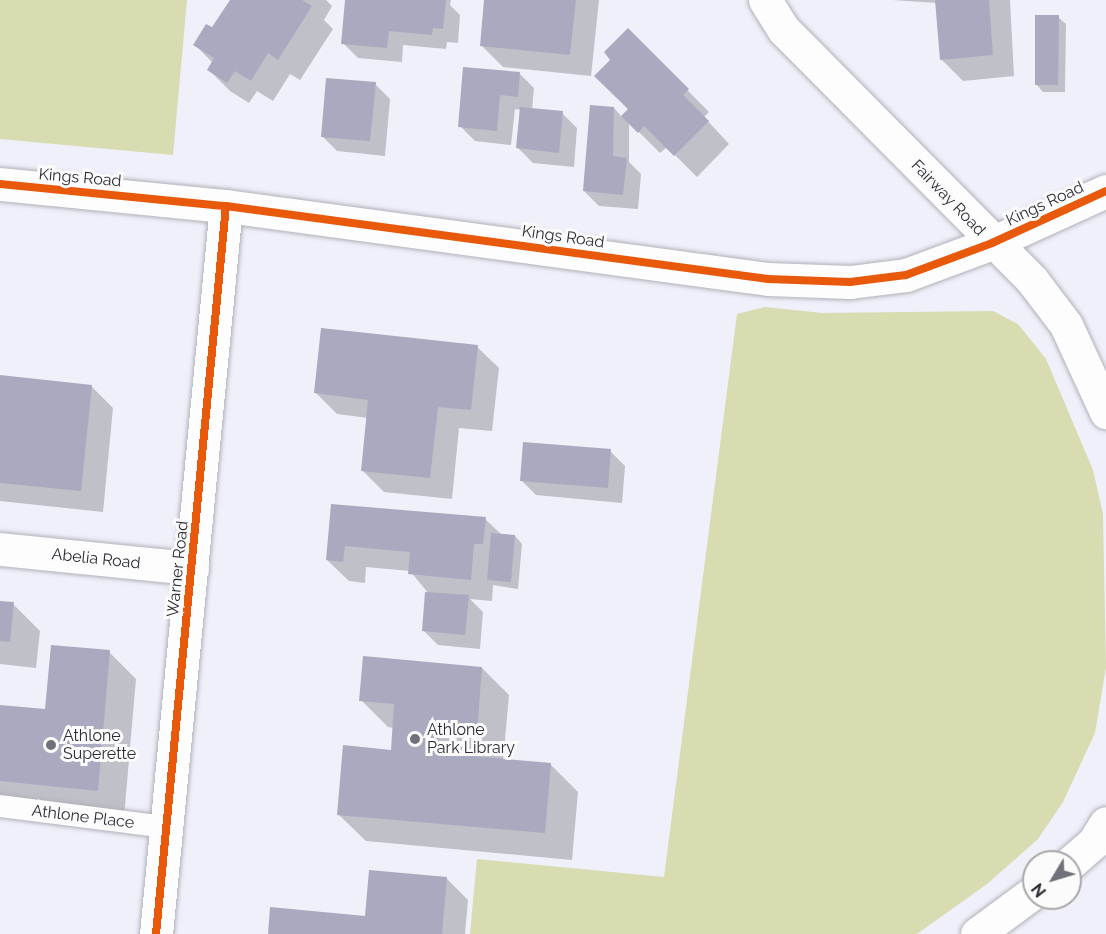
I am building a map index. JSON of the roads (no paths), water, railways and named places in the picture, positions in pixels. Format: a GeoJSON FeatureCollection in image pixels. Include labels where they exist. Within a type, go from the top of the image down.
{"type":"FeatureCollection","features":[{"type":"Feature","properties":{"kind":"street","name":"Fairway Road"},"geometry":{"type":"LineString","coordinates":[[765,0],[784,30],[992,243],[1032,280],[1066,325],[1106,412]]}},
{"type":"Feature","properties":{"kind":"street","name":"Kings Road"},"geometry":{"type":"LineString","coordinates":[[0,184],[226,206],[768,279],[850,282],[906,274],[992,243],[1106,191]]}},
{"type":"Feature","properties":{"kind":"street","name":"Warner Road"},"geometry":{"type":"LineString","coordinates":[[156,934],[226,206]]}},
{"type":"Feature","properties":{"kind":"street","name":"Abelia Road"},"geometry":{"type":"LineString","coordinates":[[0,549],[192,568]]}},
{"type":"Feature","properties":{"kind":"street"},"geometry":{"type":"LineString","coordinates":[[1082,852],[1094,842],[1106,823]]}},
{"type":"Feature","properties":{"kind":"street"},"geometry":{"type":"LineString","coordinates":[[977,934],[1022,901]]}},
{"type":"Feature","properties":{"kind":"lane","name":"Athlone Place"},"geometry":{"type":"LineString","coordinates":[[0,806],[166,827]]}},
{"type":"Feature","properties":{"kind":"place","name":"Athlone Park Library"},"geometry":{"type":"Point","coordinates":[415,739]}},
{"type":"Feature","properties":{"kind":"place","name":"Athlone Superette"},"geometry":{"type":"Point","coordinates":[51,745]}}]}
